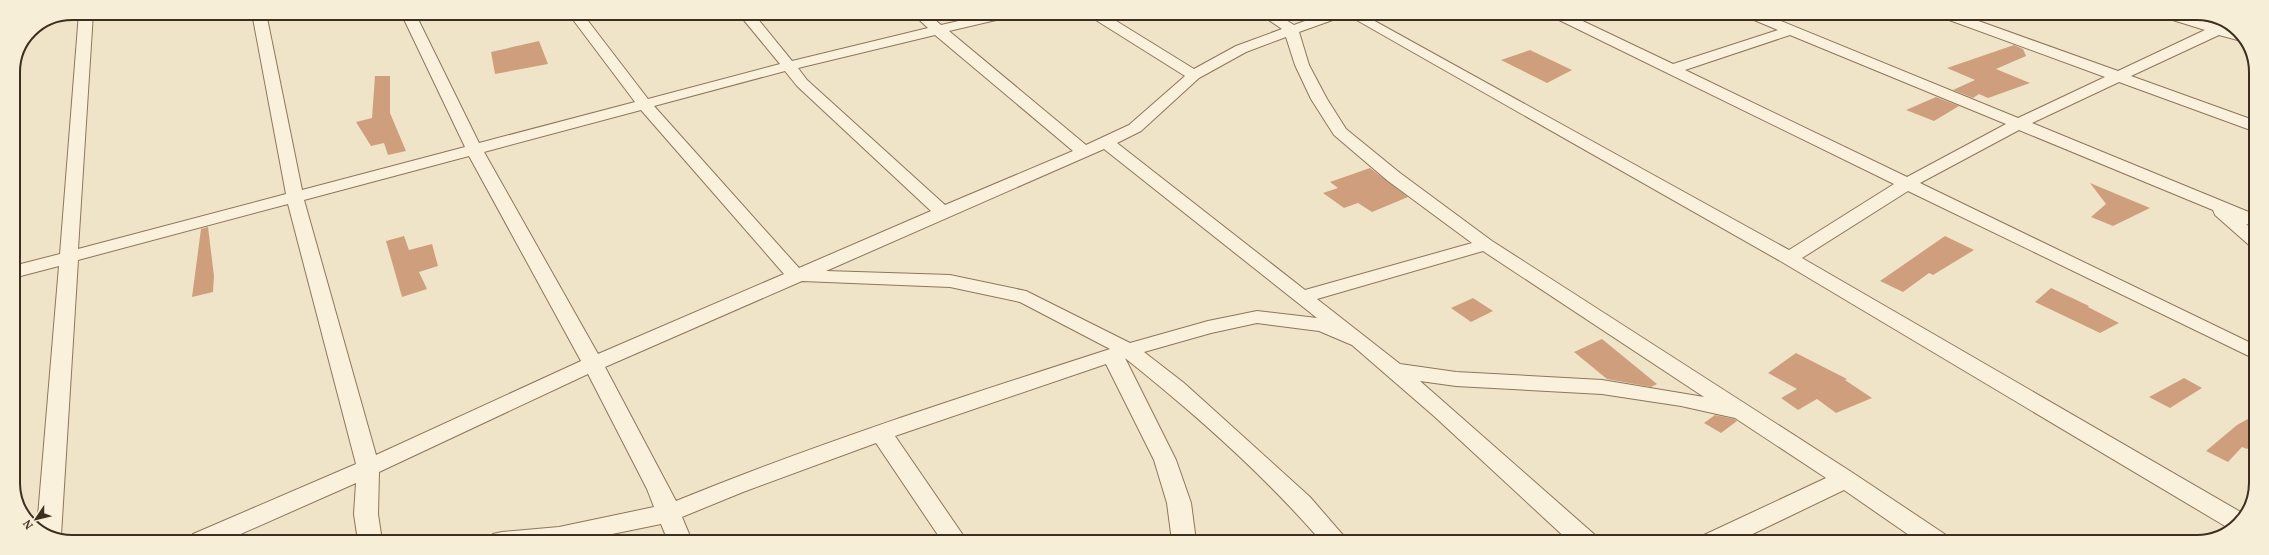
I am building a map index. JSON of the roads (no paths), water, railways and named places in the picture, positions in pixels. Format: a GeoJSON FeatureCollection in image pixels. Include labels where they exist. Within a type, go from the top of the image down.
{"type":"FeatureCollection","features":[{"type":"Feature","properties":{"kind":"street"},"geometry":{"type":"LineString","coordinates":[[49,530],[86,20]]}},
{"type":"Feature","properties":{"kind":"street"},"geometry":{"type":"LineString","coordinates":[[259,20],[295,197],[368,468],[366,514],[369,535]]}},
{"type":"Feature","properties":{"kind":"street"},"geometry":{"type":"LineString","coordinates":[[411,20],[474,150],[593,364],[659,489],[678,535]]}},
{"type":"Feature","properties":{"kind":"street"},"geometry":{"type":"LineString","coordinates":[[580,20],[644,104],[795,276],[950,281],[1026,297],[1176,388],[1302,503],[1331,535]]}},
{"type":"Feature","properties":{"kind":"street"},"geometry":{"type":"LineString","coordinates":[[751,20],[774,46],[788,66],[827,108],[943,213]]}},
{"type":"Feature","properties":{"kind":"street"},"geometry":{"type":"LineString","coordinates":[[925,20],[1084,152]]}},
{"type":"Feature","properties":{"kind":"street"},"geometry":{"type":"LineString","coordinates":[[20,270],[788,66],[977,20]]}},
{"type":"Feature","properties":{"kind":"street"},"geometry":{"type":"LineString","coordinates":[[1106,20],[1194,75]]}},
{"type":"Feature","properties":{"kind":"street"},"geometry":{"type":"LineString","coordinates":[[1277,20],[1292,29],[1302,65],[1319,99],[1340,132],[1394,177],[1486,245],[1845,479],[1927,535]]}},
{"type":"Feature","properties":{"kind":"street"},"geometry":{"type":"LineString","coordinates":[[216,535],[368,468],[593,364],[1106,142],[1135,128],[1155,112],[1194,75],[1241,49],[1318,20]]}},
{"type":"Feature","properties":{"kind":"street"},"geometry":{"type":"LineString","coordinates":[[1364,20],[1789,258],[2233,520]]}},
{"type":"Feature","properties":{"kind":"street"},"geometry":{"type":"LineString","coordinates":[[1571,20],[2249,350]]}},
{"type":"Feature","properties":{"kind":"street"},"geometry":{"type":"LineString","coordinates":[[1766,20],[2249,218]]}},
{"type":"Feature","properties":{"kind":"street"},"geometry":{"type":"LineString","coordinates":[[1962,20],[2249,124]]}},
{"type":"Feature","properties":{"kind":"street"},"geometry":{"type":"LineString","coordinates":[[2192,20],[2223,28]]}},
{"type":"Feature","properties":{"kind":"street"},"geometry":{"type":"LineString","coordinates":[[1789,258],[1908,183],[2018,124],[2223,28]]}},
{"type":"Feature","properties":{"kind":"street"},"geometry":{"type":"LineString","coordinates":[[1673,69],[1790,30]]}},
{"type":"Feature","properties":{"kind":"street"},"geometry":{"type":"LineString","coordinates":[[1106,142],[1302,297],[1359,340],[1578,535]]}},
{"type":"Feature","properties":{"kind":"street"},"geometry":{"type":"LineString","coordinates":[[2213,203],[2249,236]]}},
{"type":"Feature","properties":{"kind":"street"},"geometry":{"type":"LineString","coordinates":[[1302,297],[1486,245]]}},
{"type":"Feature","properties":{"kind":"street"},"geometry":{"type":"LineString","coordinates":[[564,535],[669,513],[734,486],[881,433],[1120,353],[1208,327],[1257,317],[1323,325],[1359,340]]}},
{"type":"Feature","properties":{"kind":"street"},"geometry":{"type":"LineString","coordinates":[[1120,353],[1165,460],[1179,503],[1183,535]]}},
{"type":"Feature","properties":{"kind":"street"},"geometry":{"type":"LineString","coordinates":[[1394,370],[1456,378],[1602,387],[1681,399],[1745,414]]}},
{"type":"Feature","properties":{"kind":"street"},"geometry":{"type":"LineString","coordinates":[[881,433],[951,535]]}},
{"type":"Feature","properties":{"kind":"street"},"geometry":{"type":"LineString","coordinates":[[1728,535],[1845,479]]}}]}
